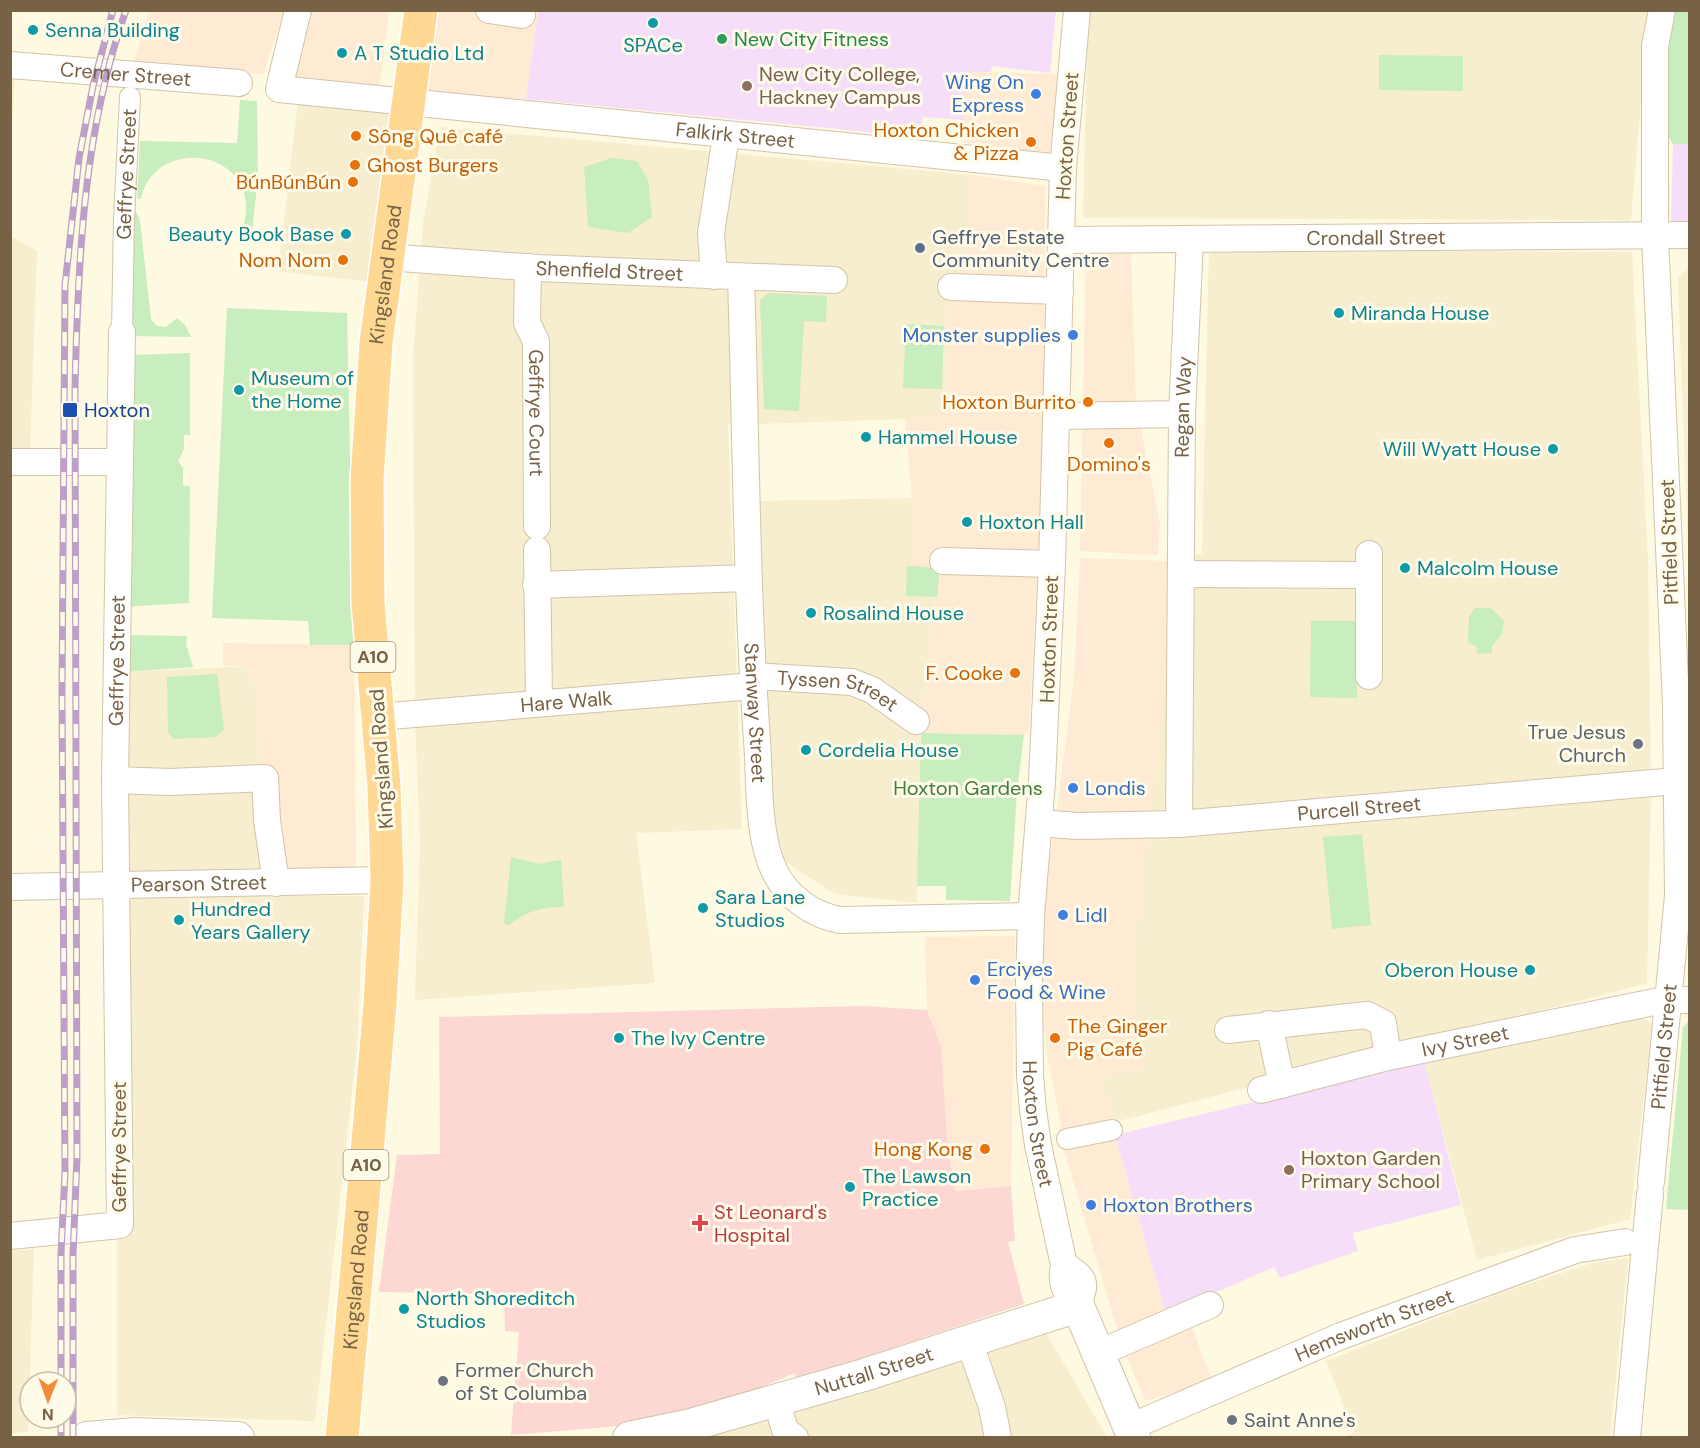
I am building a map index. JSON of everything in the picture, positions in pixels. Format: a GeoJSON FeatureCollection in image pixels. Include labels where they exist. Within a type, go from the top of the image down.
{"type":"FeatureCollection","features":[{"type":"Feature","properties":{"kind":"highway","name":"Kingsland Road"},"geometry":{"type":"LineString","coordinates":[[342,1437],[381,1004],[387,880],[378,717],[368,603],[367,480],[376,343],[421,10]]}},
{"type":"Feature","properties":{"kind":"street"},"geometry":{"type":"LineString","coordinates":[[298,10],[279,89],[408,101]]}},
{"type":"Feature","properties":{"kind":"street"},"geometry":{"type":"LineString","coordinates":[[489,10],[522,15]]}},
{"type":"Feature","properties":{"kind":"street","name":"Hoxton Street"},"geometry":{"type":"LineString","coordinates":[[1077,10],[1063,168],[1052,564],[1040,823],[1031,916],[1031,1088],[1038,1145],[1064,1265],[1061,1282],[1064,1290],[1078,1306],[1131,1433]]}},
{"type":"Feature","properties":{"kind":"street","name":"Pitfield Street"},"geometry":{"type":"LineString","coordinates":[[1627,1437],[1650,1188],[1680,1000],[1676,780],[1683,704],[1655,236],[1656,46],[1662,10]]}},
{"type":"Feature","properties":{"kind":"street","name":"Cremer Street"},"geometry":{"type":"LineString","coordinates":[[10,65],[239,83]]}},
{"type":"Feature","properties":{"kind":"street","name":"Geffrye Street"},"geometry":{"type":"LineString","coordinates":[[10,1236],[120,1225],[118,884],[115,780],[124,219],[130,97]]}},
{"type":"Feature","properties":{"kind":"street","name":"Falkirk Street"},"geometry":{"type":"LineString","coordinates":[[408,101],[726,136],[1063,168]]}},
{"type":"Feature","properties":{"kind":"street"},"geometry":{"type":"LineString","coordinates":[[714,276],[711,233],[726,136]]}},
{"type":"Feature","properties":{"kind":"street","name":"Crondall Street"},"geometry":{"type":"LineString","coordinates":[[1061,240],[1689,235]]}},
{"type":"Feature","properties":{"kind":"street","name":"Regan Way"},"geometry":{"type":"LineString","coordinates":[[1179,824],[1182,414],[1190,239]]}},
{"type":"Feature","properties":{"kind":"street","name":"Shenfield Street"},"geometry":{"type":"LineString","coordinates":[[386,257],[741,278],[834,280]]}},
{"type":"Feature","properties":{"kind":"street","name":"Geffrye Court"},"geometry":{"type":"LineString","coordinates":[[528,267],[527,323],[536,341],[536,585],[539,703]]}},
{"type":"Feature","properties":{"kind":"street","name":"Stanway Street"},"geometry":{"type":"LineString","coordinates":[[741,278],[748,578],[753,681],[764,836],[774,870],[789,891],[807,908],[825,918],[840,920],[1031,916]]}},
{"type":"Feature","properties":{"kind":"street"},"geometry":{"type":"LineString","coordinates":[[951,287],[1060,291]]}},
{"type":"Feature","properties":{"kind":"street"},"geometry":{"type":"LineString","coordinates":[[1057,416],[1182,414]]}},
{"type":"Feature","properties":{"kind":"street"},"geometry":{"type":"LineString","coordinates":[[10,462],[119,462]]}},
{"type":"Feature","properties":{"kind":"street"},"geometry":{"type":"LineString","coordinates":[[943,561],[1052,564]]}},
{"type":"Feature","properties":{"kind":"street"},"geometry":{"type":"LineString","coordinates":[[1181,574],[1369,564],[1369,676]]}},
{"type":"Feature","properties":{"kind":"street"},"geometry":{"type":"LineString","coordinates":[[536,585],[748,578]]}},
{"type":"Feature","properties":{"kind":"street","name":"Hare Walk"},"geometry":{"type":"LineString","coordinates":[[378,717],[753,681]]}},
{"type":"Feature","properties":{"kind":"street","name":"Tyssen Street"},"geometry":{"type":"LineString","coordinates":[[753,681],[852,682],[872,690],[916,721]]}},
{"type":"Feature","properties":{"kind":"street"},"geometry":{"type":"LineString","coordinates":[[115,780],[170,782],[265,778],[267,820],[276,883]]}},
{"type":"Feature","properties":{"kind":"street","name":"Purcell Street"},"geometry":{"type":"LineString","coordinates":[[1040,823],[1077,826],[1179,824],[1676,780]]}},
{"type":"Feature","properties":{"kind":"street","name":"Pearson Street"},"geometry":{"type":"LineString","coordinates":[[10,887],[387,880]]}},
{"type":"Feature","properties":{"kind":"street","name":"Ivy Street"},"geometry":{"type":"LineString","coordinates":[[1269,1024],[1271,1088],[1388,1057],[1680,1000]]}},
{"type":"Feature","properties":{"kind":"street"},"geometry":{"type":"LineString","coordinates":[[1228,1030],[1367,1015],[1383,1023],[1388,1057]]}},
{"type":"Feature","properties":{"kind":"street"},"geometry":{"type":"LineString","coordinates":[[1067,1139],[1112,1130]]}},
{"type":"Feature","properties":{"kind":"street","name":"Hemsworth Street"},"geometry":{"type":"LineString","coordinates":[[1131,1433],[1352,1332],[1575,1250],[1625,1242]]}},
{"type":"Feature","properties":{"kind":"street"},"geometry":{"type":"LineString","coordinates":[[1099,1353],[1209,1305]]}},
{"type":"Feature","properties":{"kind":"street","name":"Nuttall Street"},"geometry":{"type":"LineString","coordinates":[[629,1437],[687,1426],[864,1375],[1078,1306]]}},
{"type":"Feature","properties":{"kind":"street"},"geometry":{"type":"LineString","coordinates":[[969,1341],[992,1407],[998,1437]]}},
{"type":"Feature","properties":{"kind":"street"},"geometry":{"type":"LineString","coordinates":[[776,1399],[785,1430],[795,1437]]}},
{"type":"Feature","properties":{"kind":"street"},"geometry":{"type":"LineString","coordinates":[[87,1437],[135,1434],[238,1437]]}},
{"type":"Feature","properties":{"kind":"street"},"geometry":{"type":"LineString","coordinates":[[606,1437],[612,1437]]}},
{"type":"Feature","properties":{"kind":"shaded area","name":"New City College, Hackney Campus"},"geometry":{"type":"Polygon","coordinates":[[[538,10],[1056,11],[1050,73],[992,66],[991,72],[968,72],[964,120],[923,117],[920,137],[526,99],[538,10]]]}},
{"type":"Feature","properties":{"kind":"shaded area"},"geometry":{"type":"Polygon","coordinates":[[[149,11],[284,11],[263,74],[183,69],[134,61],[149,11]]]}},
{"type":"Feature","properties":{"kind":"shaded area"},"geometry":{"type":"Polygon","coordinates":[[[298,11],[389,11],[379,91],[288,80],[298,11]]]}},
{"type":"Feature","properties":{"kind":"shaded area"},"geometry":{"type":"Polygon","coordinates":[[[434,11],[538,11],[526,99],[423,95],[434,11]]]}},
{"type":"Feature","properties":{"kind":"shaded area"},"geometry":{"type":"Polygon","coordinates":[[[1088,11],[1654,11],[1645,53],[1631,220],[1083,218],[1088,11]]]}},
{"type":"Feature","properties":{"kind":"shaded area"},"geometry":{"type":"Polygon","coordinates":[[[968,72],[1057,74],[1050,156],[994,152],[961,141],[968,72]]]}},
{"type":"Feature","properties":{"kind":"shaded area"},"geometry":{"type":"Polygon","coordinates":[[[10,78],[15,78],[11,138],[10,78]]]}},
{"type":"Feature","properties":{"kind":"shaded area"},"geometry":{"type":"Polygon","coordinates":[[[299,94],[388,101],[391,116],[370,282],[278,271],[299,94]]]}},
{"type":"Feature","properties":{"kind":"shaded area"},"geometry":{"type":"Polygon","coordinates":[[[440,127],[972,175],[965,276],[948,275],[949,412],[905,419],[728,425],[742,829],[636,833],[655,983],[415,1000],[420,844],[415,721],[413,358],[423,224],[440,127]]]}},
{"type":"Feature","properties":{"kind":"shaded area"},"geometry":{"type":"Polygon","coordinates":[[[1673,144],[1689,144],[1689,224],[1671,224],[1673,144]]]}},
{"type":"Feature","properties":{"kind":"shaded area"},"geometry":{"type":"Polygon","coordinates":[[[972,175],[1045,186],[1044,441],[1029,730],[1024,735],[921,733],[935,597],[910,596],[912,498],[905,419],[949,412],[948,274],[965,276],[972,175]]]}},
{"type":"Feature","properties":{"kind":"shaded area"},"geometry":{"type":"Polygon","coordinates":[[[10,236],[37,251],[30,451],[11,451],[10,236]]]}},
{"type":"Feature","properties":{"kind":"shaded area"},"geometry":{"type":"Polygon","coordinates":[[[1209,250],[1632,252],[1648,561],[1651,791],[1647,983],[1111,1123],[1103,1077],[1145,1069],[1133,977],[1145,854],[1164,706],[1167,561],[1202,554],[1209,250]]]}},
{"type":"Feature","properties":{"kind":"shaded area"},"geometry":{"type":"Polygon","coordinates":[[[1086,254],[1131,254],[1136,405],[1160,523],[1158,555],[1080,551],[1086,254]]]}},
{"type":"Feature","properties":{"kind":"shaded area"},"geometry":{"type":"Polygon","coordinates":[[[1689,266],[1689,573],[1678,279],[1689,266]]]}},
{"type":"Feature","properties":{"kind":"shaded area"},"geometry":{"type":"Polygon","coordinates":[[[912,498],[910,596],[935,597],[921,733],[917,903],[835,894],[784,861],[771,813],[760,501],[912,498]]]}},
{"type":"Feature","properties":{"kind":"shaded area"},"geometry":{"type":"Polygon","coordinates":[[[1080,558],[1167,561],[1164,706],[1145,854],[1133,977],[1145,1070],[1103,1077],[1111,1123],[1063,1136],[1046,1048],[1039,946],[1074,679],[1080,558]]]}},
{"type":"Feature","properties":{"kind":"shaded area"},"geometry":{"type":"Polygon","coordinates":[[[223,643],[354,645],[356,872],[273,871],[251,667],[223,665],[223,643]]]}},
{"type":"Feature","properties":{"kind":"shaded area"},"geometry":{"type":"Polygon","coordinates":[[[251,666],[273,871],[126,874],[125,672],[251,666]]]}},
{"type":"Feature","properties":{"kind":"shaded area"},"geometry":{"type":"Polygon","coordinates":[[[118,896],[364,896],[357,1048],[315,1421],[117,1415],[118,896]]]}},
{"type":"Feature","properties":{"kind":"shaded area"},"geometry":{"type":"Polygon","coordinates":[[[1015,936],[1011,1186],[956,1191],[948,1151],[941,1046],[927,1010],[925,937],[1015,936]]]}},
{"type":"Feature","properties":{"kind":"shaded area","name":"St Leonard's Hospital"},"geometry":{"type":"Polygon","coordinates":[[[863,1006],[927,1010],[941,1046],[948,1151],[956,1191],[1011,1186],[1015,1241],[1008,1242],[1024,1304],[796,1380],[795,1373],[753,1391],[682,1413],[618,1426],[511,1435],[519,1332],[505,1331],[504,1294],[379,1292],[397,1155],[440,1154],[439,1017],[863,1006]]]}},
{"type":"Feature","properties":{"kind":"shaded area"},"geometry":{"type":"Polygon","coordinates":[[[1643,1018],[1652,1024],[1630,1219],[1477,1260],[1424,1061],[1643,1018]]]}},
{"type":"Feature","properties":{"kind":"shaded area","name":"Hoxton Garden Primary School"},"geometry":{"type":"Polygon","coordinates":[[[1424,1061],[1461,1205],[1353,1233],[1358,1251],[1280,1278],[1274,1267],[1166,1314],[1115,1135],[1424,1061]]]}},
{"type":"Feature","properties":{"kind":"shaded area"},"geometry":{"type":"Polygon","coordinates":[[[1115,1135],[1166,1314],[1118,1332],[1063,1146],[1115,1135]]]}},
{"type":"Feature","properties":{"kind":"shaded area"},"geometry":{"type":"Polygon","coordinates":[[[34,1249],[30,1370],[18,1370],[18,1430],[28,1431],[11,1434],[11,1251],[34,1249]]]}},
{"type":"Feature","properties":{"kind":"shaded area"},"geometry":{"type":"Polygon","coordinates":[[[1628,1258],[1610,1437],[1345,1437],[1354,1433],[1326,1361],[1504,1292],[1589,1264],[1628,1258]]]}},
{"type":"Feature","properties":{"kind":"shaded area"},"geometry":{"type":"Polygon","coordinates":[[[1189,1320],[1212,1381],[1146,1401],[1123,1349],[1189,1320]]]}},
{"type":"Feature","properties":{"kind":"shaded area"},"geometry":{"type":"Polygon","coordinates":[[[1044,1330],[1107,1437],[673,1438],[1044,1330]]]}},
{"type":"Feature","properties":{"kind":"green space"},"geometry":{"type":"Polygon","coordinates":[[[1670,11],[1689,11],[1689,144],[1673,144],[1667,135],[1670,11]]]}},
{"type":"Feature","properties":{"kind":"green space"},"geometry":{"type":"Polygon","coordinates":[[[1379,55],[1463,56],[1463,91],[1379,90],[1379,55]]]}},
{"type":"Feature","properties":{"kind":"green space"},"geometry":{"type":"Polygon","coordinates":[[[240,100],[257,101],[258,176],[251,243],[240,240],[246,203],[240,184],[229,170],[213,161],[195,158],[177,160],[161,167],[148,180],[141,199],[137,199],[140,141],[237,143],[240,100]]]}},
{"type":"Feature","properties":{"kind":"green space"},"geometry":{"type":"Polygon","coordinates":[[[612,158],[637,161],[648,180],[652,217],[628,233],[588,227],[584,167],[612,158]]]}},
{"type":"Feature","properties":{"kind":"green space"},"geometry":{"type":"Polygon","coordinates":[[[133,206],[140,220],[151,320],[157,326],[166,327],[177,318],[185,325],[191,337],[131,336],[133,206]]]}},
{"type":"Feature","properties":{"kind":"green space"},"geometry":{"type":"Polygon","coordinates":[[[769,293],[827,296],[826,322],[804,321],[799,411],[764,409],[760,300],[769,293]]]}},
{"type":"Feature","properties":{"kind":"green space"},"geometry":{"type":"Polygon","coordinates":[[[227,308],[347,313],[354,645],[310,645],[308,621],[212,618],[227,308]]]}},
{"type":"Feature","properties":{"kind":"green space"},"geometry":{"type":"Polygon","coordinates":[[[906,324],[944,326],[942,389],[903,388],[906,324]]]}},
{"type":"Feature","properties":{"kind":"green space"},"geometry":{"type":"Polygon","coordinates":[[[190,353],[190,435],[184,435],[184,449],[178,461],[183,468],[183,486],[190,486],[189,603],[123,607],[131,355],[190,353]]]}},
{"type":"Feature","properties":{"kind":"green space"},"geometry":{"type":"Polygon","coordinates":[[[907,566],[940,568],[937,597],[906,596],[907,566]]]}},
{"type":"Feature","properties":{"kind":"green space"},"geometry":{"type":"Polygon","coordinates":[[[1475,608],[1491,608],[1504,621],[1502,634],[1492,646],[1492,653],[1477,654],[1477,647],[1468,642],[1469,616],[1475,608]]]}},
{"type":"Feature","properties":{"kind":"green space"},"geometry":{"type":"Polygon","coordinates":[[[1311,621],[1357,621],[1357,698],[1310,697],[1311,621]]]}},
{"type":"Feature","properties":{"kind":"green space"},"geometry":{"type":"Polygon","coordinates":[[[122,635],[187,636],[186,644],[193,667],[125,672],[122,635]]]}},
{"type":"Feature","properties":{"kind":"green space"},"geometry":{"type":"Polygon","coordinates":[[[217,674],[224,730],[215,737],[173,739],[168,732],[167,677],[217,674]]]}},
{"type":"Feature","properties":{"kind":"green space","name":"Hoxton Gardens"},"geometry":{"type":"Polygon","coordinates":[[[921,733],[1024,735],[1017,792],[1010,901],[946,900],[946,886],[917,886],[921,733]]]}},
{"type":"Feature","properties":{"kind":"green space"},"geometry":{"type":"Polygon","coordinates":[[[1362,834],[1371,925],[1332,929],[1323,837],[1362,834]]]}},
{"type":"Feature","properties":{"kind":"green space"},"geometry":{"type":"Polygon","coordinates":[[[511,857],[538,864],[561,860],[564,907],[534,911],[508,926],[504,923],[511,857]]]}},
{"type":"Feature","properties":{"kind":"green space"},"geometry":{"type":"Polygon","coordinates":[[[1689,1021],[1689,1210],[1666,1209],[1683,1027],[1689,1021]]]}},
{"type":"Feature","properties":{"kind":"railway"},"geometry":{"type":"LineString","coordinates":[[61,1370],[61,1254],[65,1173],[62,694],[65,285],[79,158],[93,86],[113,10]]}},
{"type":"Feature","properties":{"kind":"railway"},"geometry":{"type":"LineString","coordinates":[[73,1438],[73,1254],[77,1157],[76,340],[81,245],[92,150],[100,103],[126,10]]}},
{"type":"Feature","properties":{"kind":"railway"},"geometry":{"type":"LineString","coordinates":[[61,1430],[61,1438]]}},
{"type":"Feature","properties":{"kind":"place","name":"SPACe"},"geometry":{"type":"Point","coordinates":[653,23]}},
{"type":"Feature","properties":{"kind":"place","name":"Senna Building"},"geometry":{"type":"Point","coordinates":[33,30]}},
{"type":"Feature","properties":{"kind":"place","name":"New City Fitness"},"geometry":{"type":"Point","coordinates":[722,39]}},
{"type":"Feature","properties":{"kind":"place","name":"A T Studio Ltd"},"geometry":{"type":"Point","coordinates":[342,53]}},
{"type":"Feature","properties":{"kind":"place","name":"New City College, Hackney Campus"},"geometry":{"type":"Point","coordinates":[747,86]}},
{"type":"Feature","properties":{"kind":"place","name":"Wing On Express"},"geometry":{"type":"Point","coordinates":[1036,94]}},
{"type":"Feature","properties":{"kind":"place","name":"Sông Quê café"},"geometry":{"type":"Point","coordinates":[356,136]}},
{"type":"Feature","properties":{"kind":"place","name":"Hoxton Chicken & Pizza"},"geometry":{"type":"Point","coordinates":[1031,142]}},
{"type":"Feature","properties":{"kind":"place","name":"Ghost Burgers"},"geometry":{"type":"Point","coordinates":[355,165]}},
{"type":"Feature","properties":{"kind":"place","name":"BúnBúnBún"},"geometry":{"type":"Point","coordinates":[353,182]}},
{"type":"Feature","properties":{"kind":"place","name":"Beauty Book Base"},"geometry":{"type":"Point","coordinates":[346,234]}},
{"type":"Feature","properties":{"kind":"place","name":"Geffrye Estate Community Centre"},"geometry":{"type":"Point","coordinates":[920,248]}},
{"type":"Feature","properties":{"kind":"place","name":"Nom Nom"},"geometry":{"type":"Point","coordinates":[343,260]}},
{"type":"Feature","properties":{"kind":"place","name":"Miranda House"},"geometry":{"type":"Point","coordinates":[1339,313]}},
{"type":"Feature","properties":{"kind":"place","name":"Monster supplies"},"geometry":{"type":"Point","coordinates":[1073,335]}},
{"type":"Feature","properties":{"kind":"place","name":"Museum of the Home"},"geometry":{"type":"Point","coordinates":[239,390]}},
{"type":"Feature","properties":{"kind":"place","name":"Hoxton Burrito"},"geometry":{"type":"Point","coordinates":[1088,402]}},
{"type":"Feature","properties":{"kind":"place","name":"Hoxton"},"geometry":{"type":"Point","coordinates":[70,410]}},
{"type":"Feature","properties":{"kind":"place","name":"Hammel House"},"geometry":{"type":"Point","coordinates":[866,437]}},
{"type":"Feature","properties":{"kind":"place","name":"Domino's"},"geometry":{"type":"Point","coordinates":[1109,443]}},
{"type":"Feature","properties":{"kind":"place","name":"Will Wyatt House"},"geometry":{"type":"Point","coordinates":[1553,449]}},
{"type":"Feature","properties":{"kind":"place","name":"Hoxton Hall"},"geometry":{"type":"Point","coordinates":[967,522]}},
{"type":"Feature","properties":{"kind":"place","name":"Malcolm House"},"geometry":{"type":"Point","coordinates":[1405,568]}},
{"type":"Feature","properties":{"kind":"place","name":"Rosalind House"},"geometry":{"type":"Point","coordinates":[811,613]}},
{"type":"Feature","properties":{"kind":"place","name":"F. Cooke"},"geometry":{"type":"Point","coordinates":[1015,673]}},
{"type":"Feature","properties":{"kind":"place","name":"True Jesus Church"},"geometry":{"type":"Point","coordinates":[1638,744]}},
{"type":"Feature","properties":{"kind":"place","name":"Cordelia House"},"geometry":{"type":"Point","coordinates":[806,750]}},
{"type":"Feature","properties":{"kind":"place","name":"Londis"},"geometry":{"type":"Point","coordinates":[1073,788]}},
{"type":"Feature","properties":{"kind":"place","name":"Sara Lane Studios"},"geometry":{"type":"Point","coordinates":[703,908]}},
{"type":"Feature","properties":{"kind":"place","name":"Lidl"},"geometry":{"type":"Point","coordinates":[1063,915]}},
{"type":"Feature","properties":{"kind":"place","name":"Hundred Years Gallery"},"geometry":{"type":"Point","coordinates":[179,920]}},
{"type":"Feature","properties":{"kind":"place","name":"Oberon House"},"geometry":{"type":"Point","coordinates":[1530,970]}},
{"type":"Feature","properties":{"kind":"place","name":"Erciyes Food & Wine"},"geometry":{"type":"Point","coordinates":[975,980]}},
{"type":"Feature","properties":{"kind":"place","name":"The Ivy Centre"},"geometry":{"type":"Point","coordinates":[619,1038]}},
{"type":"Feature","properties":{"kind":"place","name":"The Ginger Pig Café"},"geometry":{"type":"Point","coordinates":[1055,1038]}},
{"type":"Feature","properties":{"kind":"place","name":"Hong Kong"},"geometry":{"type":"Point","coordinates":[985,1149]}},
{"type":"Feature","properties":{"kind":"place","name":"Hoxton Garden Primary School"},"geometry":{"type":"Point","coordinates":[1289,1170]}},
{"type":"Feature","properties":{"kind":"place","name":"The Lawson Practice"},"geometry":{"type":"Point","coordinates":[850,1187]}},
{"type":"Feature","properties":{"kind":"place","name":"Hoxton Brothers"},"geometry":{"type":"Point","coordinates":[1091,1205]}},
{"type":"Feature","properties":{"kind":"place","name":"St Leonard's Hospital"},"geometry":{"type":"Point","coordinates":[700,1223]}},
{"type":"Feature","properties":{"kind":"place","name":"North Shoreditch Studios"},"geometry":{"type":"Point","coordinates":[404,1309]}},
{"type":"Feature","properties":{"kind":"place","name":"Former Church of St Columba"},"geometry":{"type":"Point","coordinates":[443,1381]}},
{"type":"Feature","properties":{"kind":"place","name":"Saint Anne's"},"geometry":{"type":"Point","coordinates":[1232,1420]}}]}
